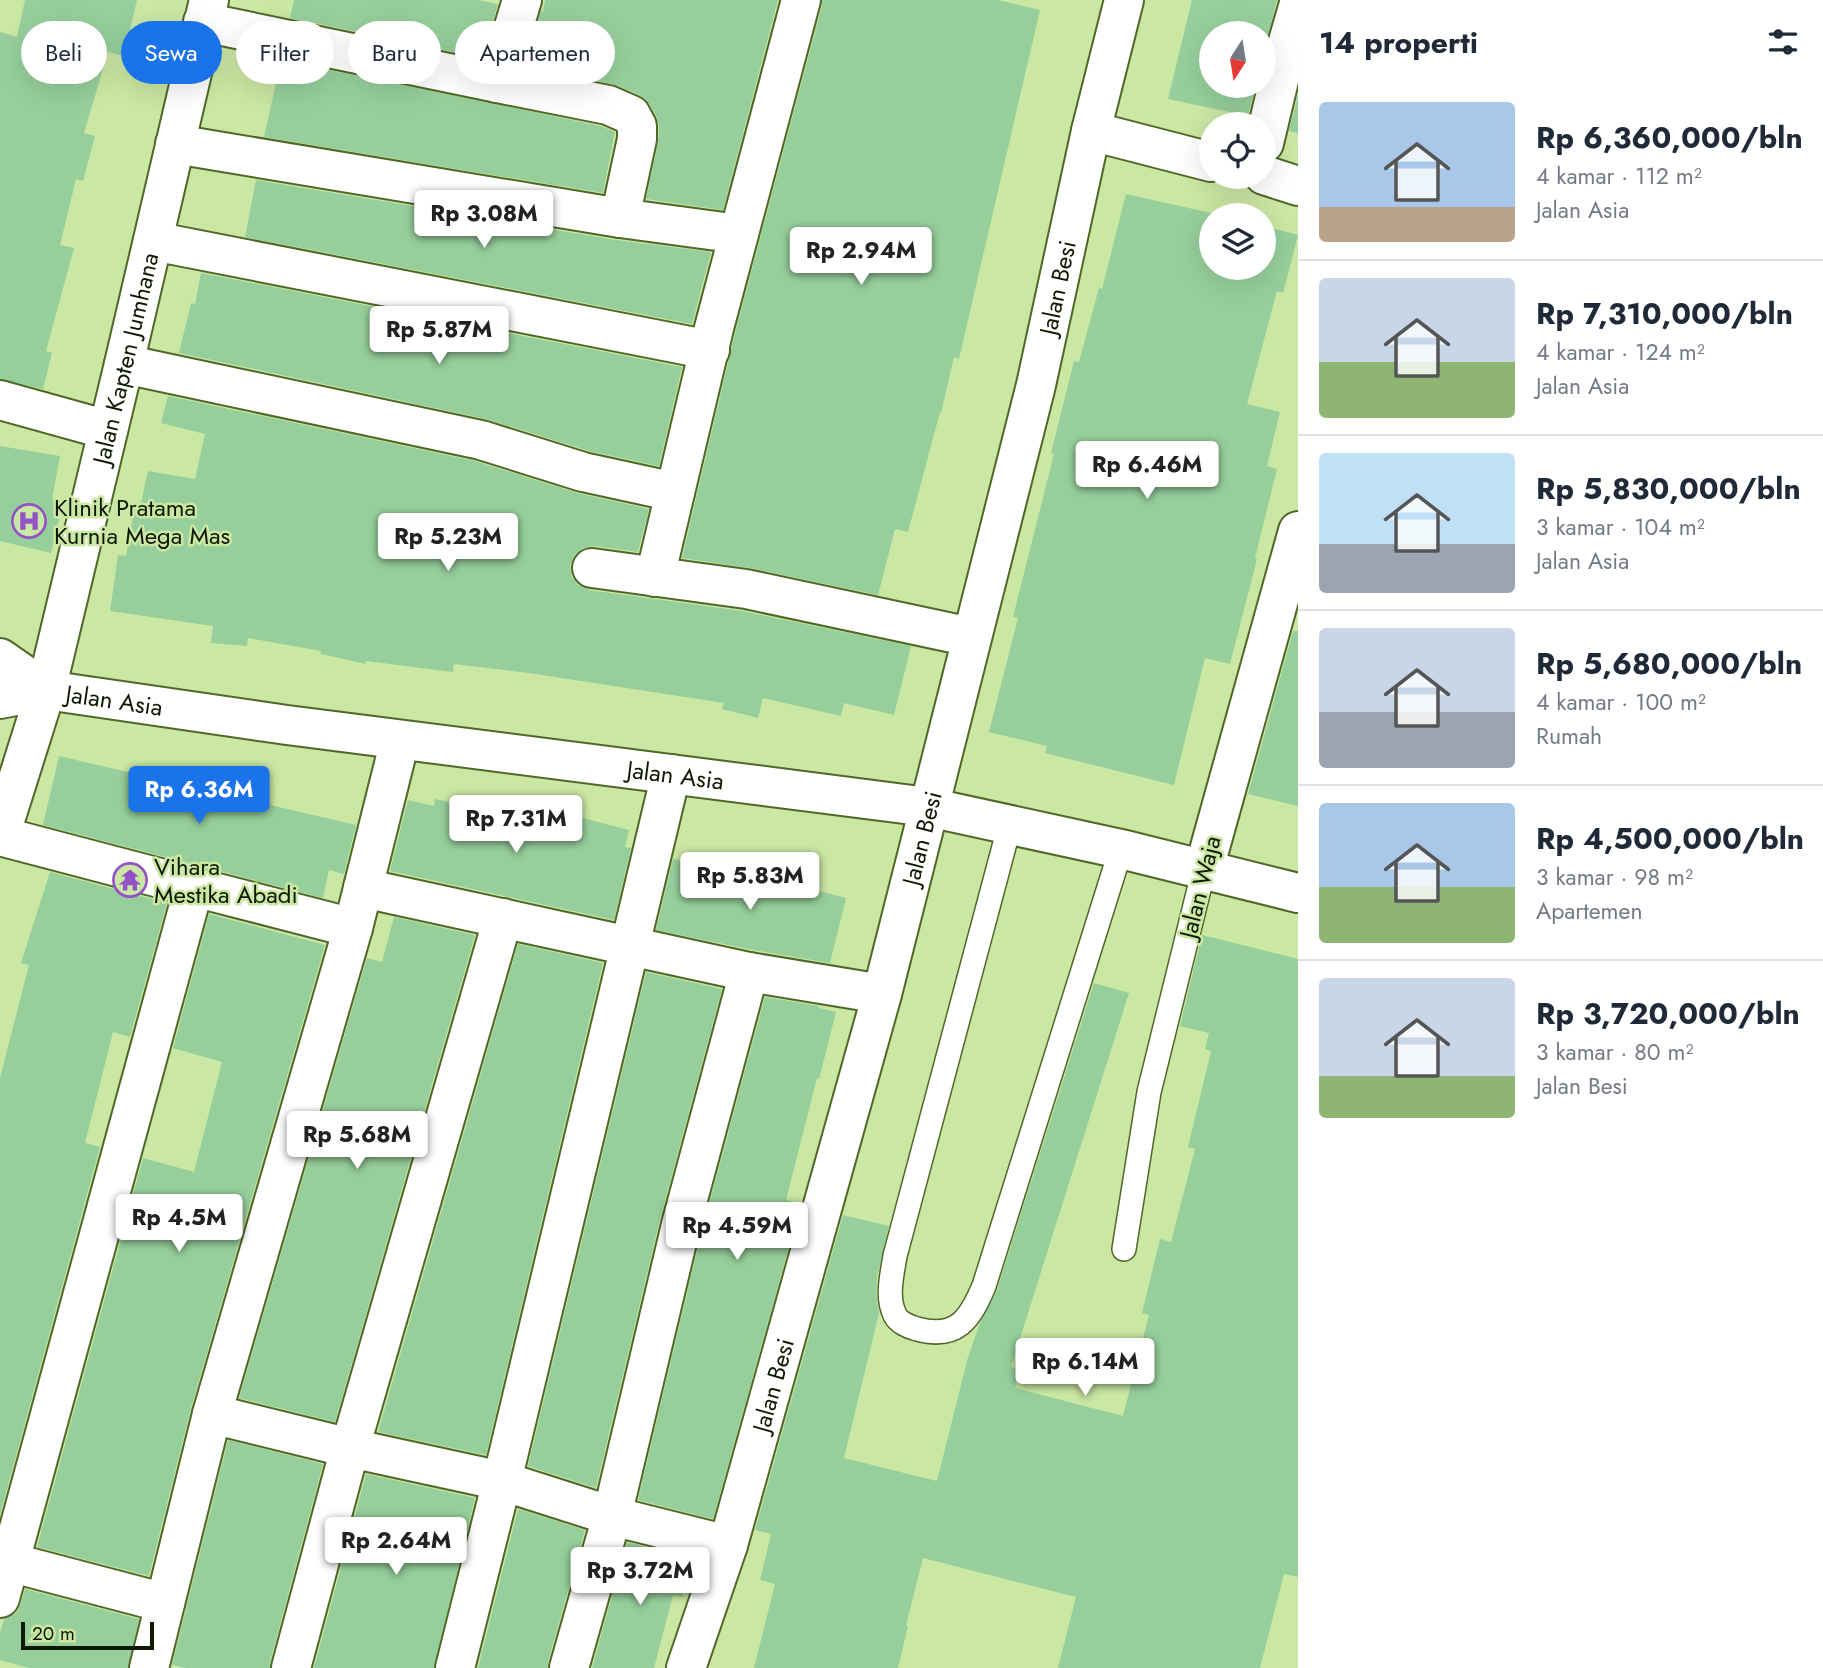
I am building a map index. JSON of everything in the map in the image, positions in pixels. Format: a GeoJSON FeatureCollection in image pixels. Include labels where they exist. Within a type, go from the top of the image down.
{"type":"FeatureCollection","features":[{"type":"Feature","properties":{"kind":"street"},"geometry":{"type":"LineString","coordinates":[[516,21],[522,0]]}},
{"type":"Feature","properties":{"kind":"street"},"geometry":{"type":"LineString","coordinates":[[655,577],[714,328],[801,0]]}},
{"type":"Feature","properties":{"kind":"street","name":"Jalan Besi"},"geometry":{"type":"LineString","coordinates":[[686,1668],[728,1545],[882,994],[1035,385],[1117,1]]}},
{"type":"Feature","properties":{"kind":"street"},"geometry":{"type":"LineString","coordinates":[[1271,112],[1298,7]]}},
{"type":"Feature","properties":{"kind":"street"},"geometry":{"type":"LineString","coordinates":[[206,11],[455,73]]}},
{"type":"Feature","properties":{"kind":"street","name":"Jalan Kapten Jumhana"},"geometry":{"type":"LineString","coordinates":[[0,836],[46,690],[206,11]]}},
{"type":"Feature","properties":{"kind":"street"},"geometry":{"type":"LineString","coordinates":[[502,84],[608,105],[631,115],[637,126],[637,139],[620,218]]}},
{"type":"Feature","properties":{"kind":"street"},"geometry":{"type":"LineString","coordinates":[[1091,131],[1199,159]]}},
{"type":"Feature","properties":{"kind":"street"},"geometry":{"type":"LineString","coordinates":[[175,144],[620,218],[739,234]]}},
{"type":"Feature","properties":{"kind":"street"},"geometry":{"type":"LineString","coordinates":[[1276,179],[1298,186]]}},
{"type":"Feature","properties":{"kind":"street"},"geometry":{"type":"LineString","coordinates":[[153,241],[710,350]]}},
{"type":"Feature","properties":{"kind":"street"},"geometry":{"type":"LineString","coordinates":[[124,364],[481,440],[583,472],[675,492]]}},
{"type":"Feature","properties":{"kind":"street"},"geometry":{"type":"LineString","coordinates":[[0,400],[107,430]]}},
{"type":"Feature","properties":{"kind":"street","name":"Jalan Waja"},"geometry":{"type":"LineString","coordinates":[[1203,869],[1284,634],[1298,531]]}},
{"type":"Feature","properties":{"kind":"street"},"geometry":{"type":"LineString","coordinates":[[592,568],[746,589],[971,637]]}},
{"type":"Feature","properties":{"kind":"street","name":"Jalan Asia"},"geometry":{"type":"LineString","coordinates":[[0,658],[46,690]]}},
{"type":"Feature","properties":{"kind":"street","name":"Jalan Asia"},"geometry":{"type":"LineString","coordinates":[[0,699],[46,690],[400,740],[929,807],[1121,849],[1298,893]]}},
{"type":"Feature","properties":{"kind":"street"},"geometry":{"type":"LineString","coordinates":[[149,1668],[212,1414],[353,928],[400,740]]}},
{"type":"Feature","properties":{"kind":"street"},"geometry":{"type":"LineString","coordinates":[[455,1668],[671,774]]}},
{"type":"Feature","properties":{"kind":"street"},"geometry":{"type":"LineString","coordinates":[[0,836],[353,928]]}},
{"type":"Feature","properties":{"kind":"street"},"geometry":{"type":"LineString","coordinates":[[0,1598],[194,887]]}},
{"type":"Feature","properties":{"kind":"street"},"geometry":{"type":"LineString","coordinates":[[363,888],[631,948],[749,972],[882,994]]}},
{"type":"Feature","properties":{"kind":"street"},"geometry":{"type":"LineString","coordinates":[[291,1668],[350,1448],[503,918]]}},
{"type":"Feature","properties":{"kind":"street"},"geometry":{"type":"LineString","coordinates":[[569,1668],[612,1516],[681,1225],[749,972]]}},
{"type":"Feature","properties":{"kind":"street"},"geometry":{"type":"LineString","coordinates":[[212,1414],[502,1481],[612,1516],[728,1545]]}},
{"type":"Feature","properties":{"kind":"street"},"geometry":{"type":"LineString","coordinates":[[9,1562],[165,1603]]}},
{"type":"Feature","properties":{"kind":"lane"},"geometry":{"type":"LineString","coordinates":[[1010,824],[890,1282],[891,1301],[896,1317],[909,1327],[932,1333],[946,1331],[963,1323],[974,1309],[984,1286],[1121,849]]}},
{"type":"Feature","properties":{"kind":"lane","name":"Jalan Waja"},"geometry":{"type":"LineString","coordinates":[[1124,1249],[1149,1092],[1203,869]]}},
{"type":"Feature","properties":{"kind":"building"},"geometry":{"type":"Polygon","coordinates":[[[25,0],[137,0],[132,21],[121,21],[121,55],[108,52],[107,55],[107,21],[21,21],[21,84],[99,84],[84,133],[95,136],[83,181],[76,179],[60,245],[74,248],[46,351],[52,353],[43,389],[0,379],[0,32],[17,37],[25,0]]]}},
{"type":"Feature","properties":{"kind":"building"},"geometry":{"type":"Polygon","coordinates":[[[294,0],[478,0],[498,4],[493,21],[455,21],[455,52],[441,49],[441,21],[348,21],[348,30],[334,27],[334,21],[290,18],[294,0]]]}},
{"type":"Feature","properties":{"kind":"building"},"geometry":{"type":"Polygon","coordinates":[[[545,0],[778,0],[723,210],[646,199],[659,126],[650,105],[640,95],[612,84],[615,84],[615,21],[538,21],[541,11],[543,12],[545,0]]]}},
{"type":"Feature","properties":{"kind":"building"},"geometry":{"type":"Polygon","coordinates":[[[822,0],[998,0],[1040,10],[959,359],[954,357],[908,532],[895,529],[878,595],[750,568],[682,558],[735,333],[822,0]]]}},
{"type":"Feature","properties":{"kind":"building"},"geometry":{"type":"Polygon","coordinates":[[[1192,0],[1277,0],[1272,21],[1199,21],[1199,98],[1252,98],[1249,112],[1229,112],[1168,99],[1192,0]]]}},
{"type":"Feature","properties":{"kind":"building"},"geometry":{"type":"Polygon","coordinates":[[[334,71],[348,74],[348,84],[397,84],[601,126],[615,132],[603,193],[264,137],[276,84],[334,84],[334,71]]]}},
{"type":"Feature","properties":{"kind":"building"},"geometry":{"type":"Polygon","coordinates":[[[1298,95],[1298,133],[1289,131],[1298,95]]]}},
{"type":"Feature","properties":{"kind":"building"},"geometry":{"type":"Polygon","coordinates":[[[256,180],[616,240],[711,252],[692,324],[245,237],[256,180]]]}},
{"type":"Feature","properties":{"kind":"building"},"geometry":{"type":"Polygon","coordinates":[[[1126,194],[1199,210],[1199,280],[1276,280],[1276,229],[1298,235],[1283,293],[1277,291],[1247,404],[1280,412],[1267,466],[1277,469],[1255,558],[1257,559],[1230,664],[1205,658],[1174,785],[1045,753],[1047,746],[989,732],[1018,618],[1013,617],[1054,454],[1051,453],[1074,361],[1079,362],[1099,288],[1102,289],[1126,194]]]}},
{"type":"Feature","properties":{"kind":"building"},"geometry":{"type":"Polygon","coordinates":[[[201,273],[682,367],[659,466],[589,451],[486,419],[179,353],[191,303],[195,304],[201,273]]]}},
{"type":"Feature","properties":{"kind":"building"},"geometry":{"type":"Polygon","coordinates":[[[168,396],[475,461],[577,493],[649,509],[638,552],[594,546],[575,554],[570,566],[572,577],[578,585],[589,590],[742,611],[911,646],[894,715],[844,703],[841,716],[763,698],[758,718],[722,709],[724,703],[529,673],[454,664],[453,672],[366,661],[366,664],[321,654],[321,651],[248,638],[247,646],[211,643],[213,626],[110,611],[118,555],[126,556],[135,506],[140,507],[148,471],[195,479],[205,434],[161,423],[168,396]]]}},
{"type":"Feature","properties":{"kind":"building"},"geometry":{"type":"Polygon","coordinates":[[[0,446],[60,456],[52,499],[63,502],[51,553],[0,541],[0,446]]]}},
{"type":"Feature","properties":{"kind":"building"},"geometry":{"type":"Polygon","coordinates":[[[1293,631],[1298,631],[1298,806],[1248,794],[1293,631]]]}},
{"type":"Feature","properties":{"kind":"building"},"geometry":{"type":"Polygon","coordinates":[[[59,756],[356,825],[344,874],[329,870],[323,898],[43,825],[59,756]]]}},
{"type":"Feature","properties":{"kind":"building"},"geometry":{"type":"Polygon","coordinates":[[[435,799],[496,812],[499,804],[564,823],[567,814],[629,830],[625,847],[631,848],[614,920],[390,871],[408,800],[434,806],[435,799]]]}},
{"type":"Feature","properties":{"kind":"building"},"geometry":{"type":"Polygon","coordinates":[[[673,859],[734,873],[735,870],[846,898],[830,963],[656,930],[673,859]]]}},
{"type":"Feature","properties":{"kind":"building"},"geometry":{"type":"Polygon","coordinates":[[[50,872],[167,903],[130,1037],[113,1032],[85,1143],[100,1147],[0,1515],[0,1078],[29,965],[21,963],[50,872]]]}},
{"type":"Feature","properties":{"kind":"building"},"geometry":{"type":"Polygon","coordinates":[[[209,914],[325,945],[191,1408],[149,1576],[37,1547],[143,1158],[194,1172],[222,1062],[173,1048],[209,914]]]}},
{"type":"Feature","properties":{"kind":"building"},"geometry":{"type":"Polygon","coordinates":[[[394,917],[475,935],[335,1422],[239,1398],[367,958],[382,962],[394,917]]]}},
{"type":"Feature","properties":{"kind":"building"},"geometry":{"type":"Polygon","coordinates":[[[1202,935],[1298,959],[1298,1577],[1284,1574],[1260,1668],[1058,1668],[1076,1597],[923,1558],[898,1668],[754,1668],[775,1584],[760,1580],[771,1534],[755,1530],[843,1215],[889,1226],[877,1277],[879,1313],[844,1458],[937,1481],[968,1357],[980,1323],[997,1290],[1094,983],[1129,993],[1011,1367],[1019,1369],[1015,1388],[1123,1416],[1149,1315],[1142,1313],[1160,1239],[1171,1242],[1195,1149],[1188,1147],[1211,1051],[1205,1049],[1209,1033],[1180,1026],[1202,935]]]}},
{"type":"Feature","properties":{"kind":"building"},"geometry":{"type":"Polygon","coordinates":[[[518,944],[603,963],[486,1455],[378,1432],[518,944]]]}},
{"type":"Feature","properties":{"kind":"building"},"geometry":{"type":"Polygon","coordinates":[[[646,972],[722,989],[660,1219],[596,1488],[528,1466],[646,972]]]}},
{"type":"Feature","properties":{"kind":"building"},"geometry":{"type":"Polygon","coordinates":[[[765,997],[819,1006],[836,1012],[786,1200],[801,1204],[713,1519],[638,1500],[702,1230],[765,997]]]}},
{"type":"Feature","properties":{"kind":"building"},"geometry":{"type":"Polygon","coordinates":[[[228,1440],[323,1464],[270,1668],[186,1668],[172,1665],[228,1440]]]}},
{"type":"Feature","properties":{"kind":"building"},"geometry":{"type":"Polygon","coordinates":[[[366,1474],[475,1498],[434,1668],[314,1668],[366,1474]]]}},
{"type":"Feature","properties":{"kind":"building"},"geometry":{"type":"Polygon","coordinates":[[[518,1509],[585,1530],[548,1668],[478,1668],[518,1509]]]}},
{"type":"Feature","properties":{"kind":"building"},"geometry":{"type":"Polygon","coordinates":[[[627,1542],[691,1558],[682,1597],[673,1595],[654,1668],[592,1668],[627,1542]]]}},
{"type":"Feature","properties":{"kind":"building"},"geometry":{"type":"Polygon","coordinates":[[[25,1589],[139,1619],[128,1668],[29,1668],[0,1660],[0,1633],[4,1619],[16,1613],[25,1589]]]}},
{"type":"Feature","properties":{"kind":"place","name":"Klinik Pratama Kurnia Mega Mas"},"geometry":{"type":"Point","coordinates":[29,521]}},
{"type":"Feature","properties":{"kind":"place","name":"Vihara Mestika Abadi"},"geometry":{"type":"Point","coordinates":[130,880]}}]}
